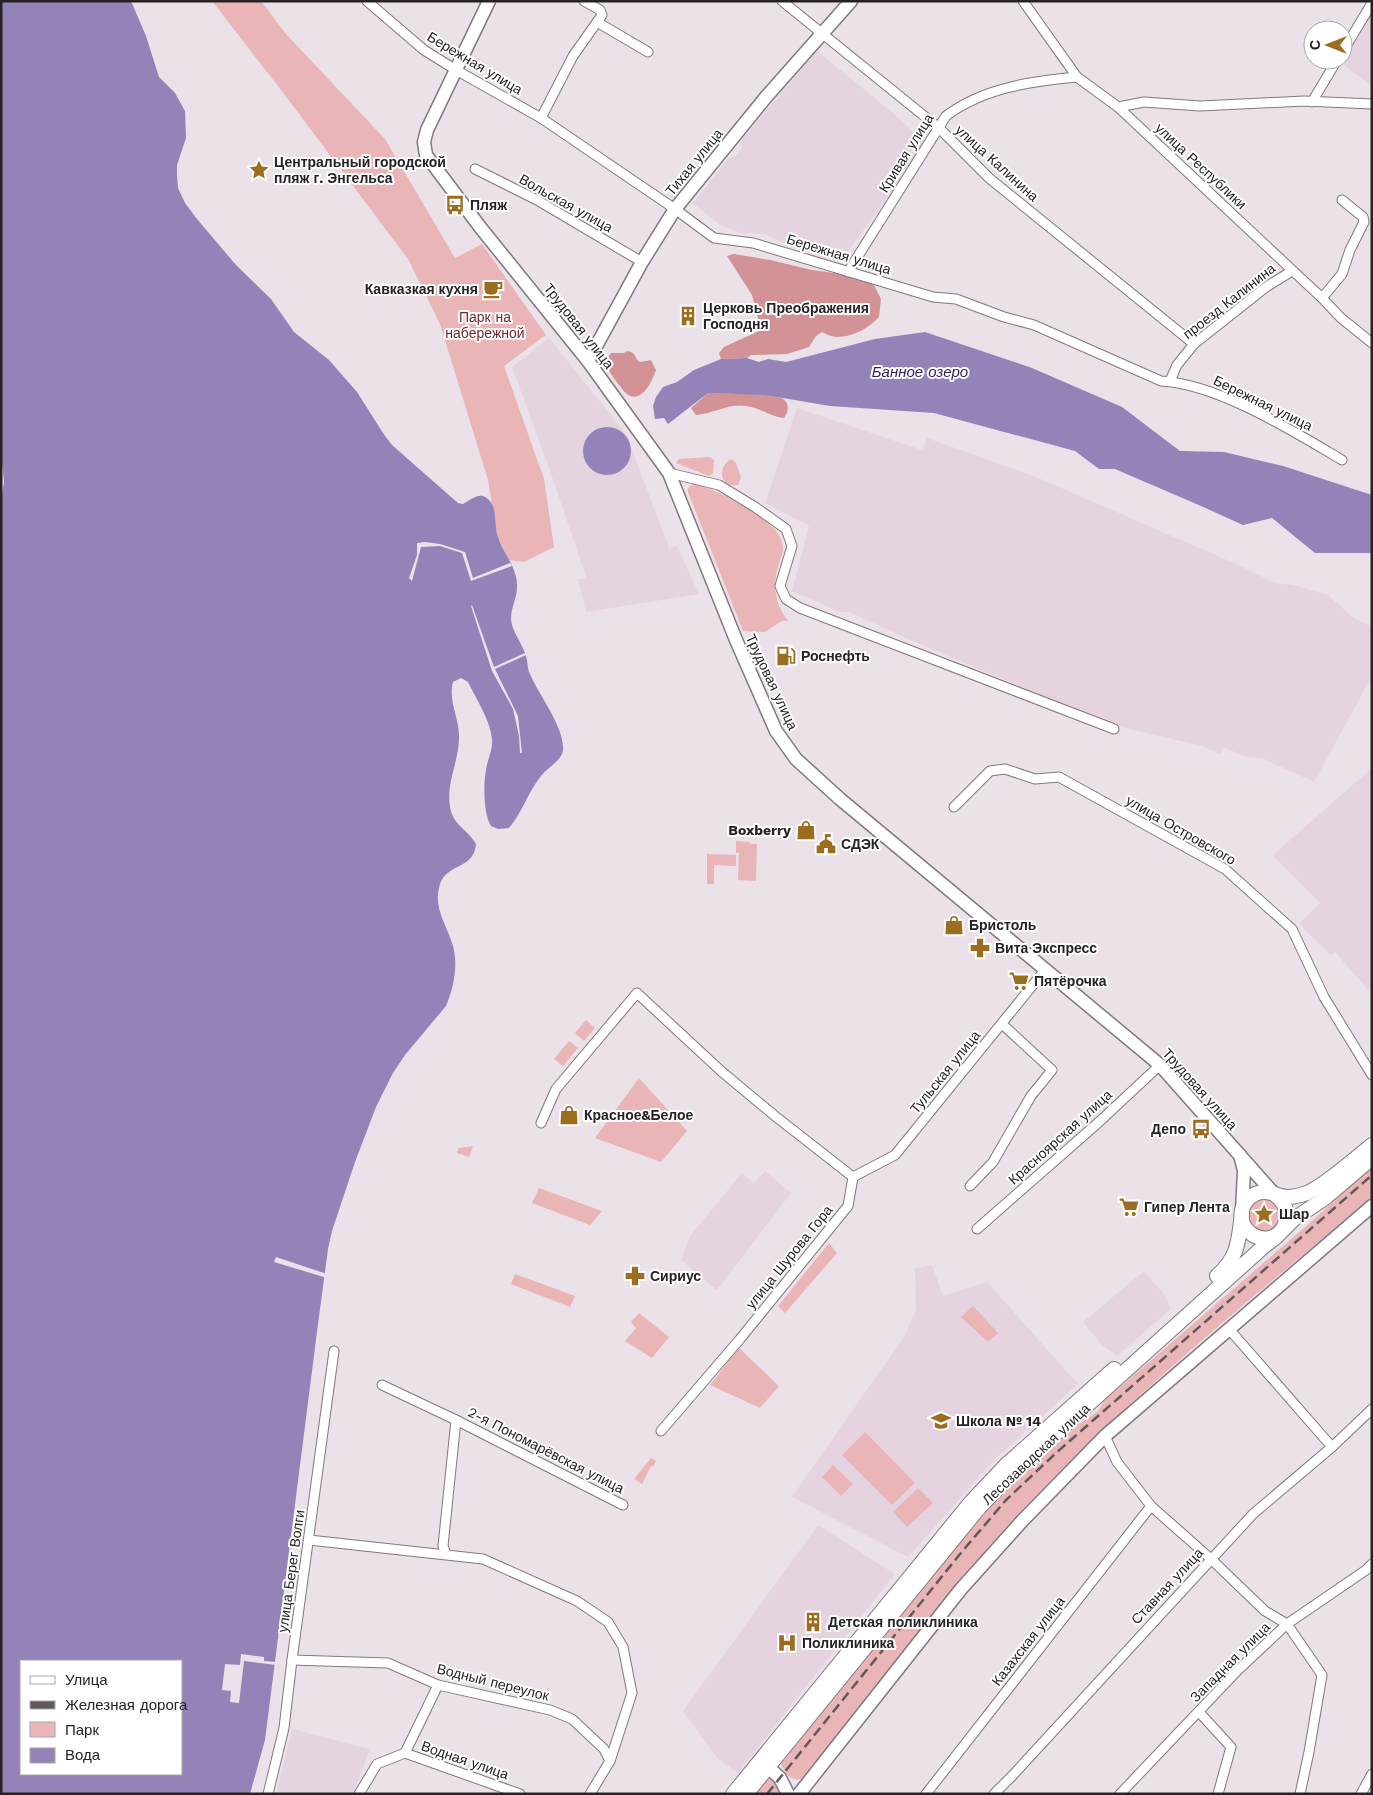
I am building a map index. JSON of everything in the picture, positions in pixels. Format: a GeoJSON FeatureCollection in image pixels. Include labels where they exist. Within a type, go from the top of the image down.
{"type":"FeatureCollection","features":[{"type":"Feature","properties":{"kind":"main road"},"geometry":{"type":"LineString","coordinates":[[456,70],[489,1]]}},
{"type":"Feature","properties":{"kind":"main road","name":"Тихая улица"},"geometry":{"type":"LineString","coordinates":[[588,361],[642,262],[675,209],[766,97],[851,1]]}},
{"type":"Feature","properties":{"kind":"main road","name":"Трудовая улица"},"geometry":{"type":"LineString","coordinates":[[456,70],[432,116],[427,130],[424,142],[426,155],[480,227],[588,361],[669,473],[755,686],[776,731],[796,759],[840,799],[1160,1065],[1275,1195]]}},
{"type":"Feature","properties":{"kind":"main road"},"geometry":{"type":"LineString","coordinates":[[1242,1214],[1246,1201],[1253,1195],[1266,1192],[1294,1197],[1308,1192],[1372,1146]]}},
{"type":"Feature","properties":{"kind":"main road"},"geometry":{"type":"LineString","coordinates":[[1240,1155],[1244,1170],[1243,1224],[1253,1235],[1267,1238],[1280,1232],[1286,1223],[1287,1212],[1283,1202],[1275,1195]]}},
{"type":"Feature","properties":{"kind":"main road","name":"Лесозаводская улица"},"geometry":{"type":"LineString","coordinates":[[746,1794],[973,1516],[1001,1485],[1294,1219],[1325,1198],[1372,1158]]}},
{"type":"Feature","properties":{"kind":"main road"},"geometry":{"type":"LineString","coordinates":[[799,1794],[961,1589],[1023,1520],[1105,1436],[1372,1206]]}},
{"type":"Feature","properties":{"kind":"main road","name":"Лесозаводская улица"},"geometry":{"type":"LineString","coordinates":[[732,1794],[971,1502],[1006,1465],[1229,1266],[1237,1249],[1242,1214]]}},
{"type":"Feature","properties":{"kind":"main road"},"geometry":{"type":"LineString","coordinates":[[768,1767],[780,1778],[788,1794]]}},
{"type":"Feature","properties":{"kind":"street","name":"Бережная улица"},"geometry":{"type":"LineString","coordinates":[[367,1],[424,50],[541,118],[675,209],[714,238],[754,242],[932,297],[956,299],[1004,317],[1034,325],[1161,381],[1170,381],[1209,390],[1294,432],[1342,460]]}},
{"type":"Feature","properties":{"kind":"street"},"geometry":{"type":"LineString","coordinates":[[541,118],[573,56],[602,15],[600,10],[584,1]]}},
{"type":"Feature","properties":{"kind":"street"},"geometry":{"type":"LineString","coordinates":[[774,1],[792,10]]}},
{"type":"Feature","properties":{"kind":"street","name":"улица Калинина"},"geometry":{"type":"LineString","coordinates":[[782,1],[938,128],[989,178],[1194,344]]}},
{"type":"Feature","properties":{"kind":"street","name":"улица Республики"},"geometry":{"type":"LineString","coordinates":[[1023,1],[1077,77],[1118,107],[1322,298],[1340,318],[1372,343]]}},
{"type":"Feature","properties":{"kind":"street"},"geometry":{"type":"LineString","coordinates":[[1353,34],[1372,3]]}},
{"type":"Feature","properties":{"kind":"street"},"geometry":{"type":"LineString","coordinates":[[597,22],[648,52]]}},
{"type":"Feature","properties":{"kind":"street"},"geometry":{"type":"LineString","coordinates":[[1312,102],[1332,70]]}},
{"type":"Feature","properties":{"kind":"street","name":"Кривая улица"},"geometry":{"type":"LineString","coordinates":[[848,272],[938,128],[946,116],[954,109],[996,90],[1077,77]]}},
{"type":"Feature","properties":{"kind":"street"},"geometry":{"type":"LineString","coordinates":[[1118,107],[1144,102],[1200,106],[1312,102],[1372,104]]}},
{"type":"Feature","properties":{"kind":"street","name":"Вольская улица"},"geometry":{"type":"LineString","coordinates":[[476,169],[537,200],[642,262]]}},
{"type":"Feature","properties":{"kind":"street"},"geometry":{"type":"LineString","coordinates":[[1322,298],[1342,274],[1350,250],[1364,222],[1362,217],[1342,200]]}},
{"type":"Feature","properties":{"kind":"street","name":"проезд Калинина"},"geometry":{"type":"LineString","coordinates":[[1170,381],[1177,365],[1194,344],[1266,288],[1292,271]]}},
{"type":"Feature","properties":{"kind":"street"},"geometry":{"type":"LineString","coordinates":[[669,473],[719,485],[786,528],[792,546],[780,586],[786,599],[800,608],[1114,729]]}},
{"type":"Feature","properties":{"kind":"street","name":"улица Островского"},"geometry":{"type":"LineString","coordinates":[[954,807],[990,771],[1005,769],[1035,779],[1059,777],[1225,869],[1292,929],[1324,997],[1372,1075]]}},
{"type":"Feature","properties":{"kind":"street","name":"Тульская улица"},"geometry":{"type":"LineString","coordinates":[[853,1177],[895,1155],[1045,970]]}},
{"type":"Feature","properties":{"kind":"street"},"geometry":{"type":"LineString","coordinates":[[541,1123],[556,1089],[636,993],[721,1071],[774,1116],[853,1177]]}},
{"type":"Feature","properties":{"kind":"street"},"geometry":{"type":"LineString","coordinates":[[970,1186],[993,1162],[1032,1096],[1052,1070],[1002,1024]]}},
{"type":"Feature","properties":{"kind":"street","name":"Красноярская улица"},"geometry":{"type":"LineString","coordinates":[[977,1229],[1099,1122],[1160,1065]]}},
{"type":"Feature","properties":{"kind":"street","name":"улица Шурова Гора"},"geometry":{"type":"LineString","coordinates":[[661,1431],[740,1339],[848,1206],[853,1177]]}},
{"type":"Feature","properties":{"kind":"street"},"geometry":{"type":"LineString","coordinates":[[1229,1329],[1332,1447]]}},
{"type":"Feature","properties":{"kind":"street","name":"улица Берег Волги"},"geometry":{"type":"LineString","coordinates":[[268,1794],[284,1728],[334,1351]]}},
{"type":"Feature","properties":{"kind":"street","name":"2-я Пономарёвская улица"},"geometry":{"type":"LineString","coordinates":[[382,1385],[456,1420],[623,1505]]}},
{"type":"Feature","properties":{"kind":"street","name":"Ставная улица"},"geometry":{"type":"LineString","coordinates":[[994,1794],[1253,1514],[1332,1447],[1372,1409]]}},
{"type":"Feature","properties":{"kind":"street","name":"2-я Пономарёвская улица"},"geometry":{"type":"LineString","coordinates":[[446,1554],[443,1546],[456,1420]]}},
{"type":"Feature","properties":{"kind":"street"},"geometry":{"type":"LineString","coordinates":[[1105,1436],[1117,1462],[1151,1506],[1211,1559],[1265,1611],[1287,1624],[1322,1675],[1300,1794]]}},
{"type":"Feature","properties":{"kind":"street","name":"Казахская улица"},"geometry":{"type":"LineString","coordinates":[[926,1794],[1151,1506]]}},
{"type":"Feature","properties":{"kind":"street"},"geometry":{"type":"LineString","coordinates":[[309,1540],[483,1559],[577,1601],[608,1622],[623,1648],[632,1693],[610,1761],[590,1794]]}},
{"type":"Feature","properties":{"kind":"street","name":"Западная улица"},"geometry":{"type":"LineString","coordinates":[[1120,1794],[1174,1735],[1199,1712],[1238,1670],[1287,1624],[1370,1570]]}},
{"type":"Feature","properties":{"kind":"street","name":"Водный переулок"},"geometry":{"type":"LineString","coordinates":[[292,1660],[388,1663],[438,1684],[550,1710],[572,1719],[604,1749],[610,1761]]}},
{"type":"Feature","properties":{"kind":"street"},"geometry":{"type":"LineString","coordinates":[[405,1753],[438,1684]]}},
{"type":"Feature","properties":{"kind":"street"},"geometry":{"type":"LineString","coordinates":[[1199,1712],[1231,1747],[1218,1794]]}},
{"type":"Feature","properties":{"kind":"street","name":"Водная улица"},"geometry":{"type":"LineString","coordinates":[[359,1794],[377,1764],[405,1753],[520,1794]]}},
{"type":"Feature","properties":{"kind":"street"},"geometry":{"type":"LineString","coordinates":[[1361,1794],[1372,1774]]}},
{"type":"Feature","properties":{"kind":"shaded area"},"geometry":{"type":"Polygon","coordinates":[[[1372,13],[1372,86],[1351,70],[1353,70],[1353,42],[1372,13]]]}},
{"type":"Feature","properties":{"kind":"shaded area"},"geometry":{"type":"Polygon","coordinates":[[[817,51],[893,113],[920,138],[928,142],[836,268],[803,250],[794,248],[764,234],[750,232],[744,234],[720,225],[693,203],[729,158],[736,156],[742,148],[744,137],[817,51]]]}},
{"type":"Feature","properties":{"kind":"shaded area"},"geometry":{"type":"Polygon","coordinates":[[[734,254],[812,270],[856,276],[874,285],[881,299],[879,317],[855,334],[835,337],[822,332],[816,336],[809,347],[787,354],[751,355],[747,358],[721,359],[719,353],[724,347],[761,330],[752,295],[727,256],[734,254]]]}},
{"type":"Feature","properties":{"kind":"shaded area"},"geometry":{"type":"Polygon","coordinates":[[[549,338],[626,434],[669,548],[677,546],[699,594],[586,612],[578,579],[587,579],[512,367],[549,338]]]}},
{"type":"Feature","properties":{"kind":"shaded area"},"geometry":{"type":"Polygon","coordinates":[[[627,351],[634,354],[640,362],[651,360],[656,370],[646,389],[637,396],[632,396],[625,392],[611,374],[605,361],[611,353],[624,353],[627,351]]]}},
{"type":"Feature","properties":{"kind":"shaded area"},"geometry":{"type":"Polygon","coordinates":[[[708,393],[775,396],[786,402],[788,410],[784,418],[740,405],[696,415],[691,408],[708,393]]]}},
{"type":"Feature","properties":{"kind":"shaded area"},"geometry":{"type":"Polygon","coordinates":[[[797,408],[922,450],[927,438],[1036,477],[1234,563],[1275,583],[1293,585],[1328,595],[1355,619],[1372,626],[1372,676],[1314,782],[1264,759],[1247,757],[1223,747],[1220,754],[1202,746],[1112,725],[903,637],[850,612],[840,612],[792,591],[809,526],[765,503],[797,408]]]}},
{"type":"Feature","properties":{"kind":"shaded area"},"geometry":{"type":"Polygon","coordinates":[[[1372,768],[1372,994],[1335,952],[1331,955],[1299,924],[1320,903],[1273,855],[1372,768]]]}},
{"type":"Feature","properties":{"kind":"shaded area"},"geometry":{"type":"Polygon","coordinates":[[[765,1171],[791,1193],[717,1290],[681,1260],[690,1236],[742,1173],[754,1183],[765,1171]]]}},
{"type":"Feature","properties":{"kind":"shaded area","name":"Школа № 14"},"geometry":{"type":"Polygon","coordinates":[[[932,1265],[943,1296],[987,1282],[1078,1384],[996,1458],[908,1557],[792,1497],[904,1337],[916,1310],[915,1268],[932,1265]]]}},
{"type":"Feature","properties":{"kind":"shaded area"},"geometry":{"type":"Polygon","coordinates":[[[1144,1271],[1164,1294],[1171,1309],[1117,1356],[1103,1346],[1083,1322],[1144,1271]]]}},
{"type":"Feature","properties":{"kind":"shaded area","name":"Поликлиника"},"geometry":{"type":"Polygon","coordinates":[[[818,1525],[895,1574],[738,1773],[718,1759],[683,1711],[818,1525]]]}},
{"type":"Feature","properties":{"kind":"shaded area"},"geometry":{"type":"Polygon","coordinates":[[[292,1729],[370,1749],[353,1794],[276,1794],[292,1729]]]}},
{"type":"Feature","properties":{"kind":"green space","name":"Парк на набережной"},"geometry":{"type":"Polygon","coordinates":[[[212,1],[261,1],[286,34],[385,139],[455,258],[482,244],[546,335],[504,366],[544,479],[554,547],[524,562],[509,560],[497,535],[488,480],[440,324],[408,259],[212,1]]]}},
{"type":"Feature","properties":{"kind":"green space"},"geometry":{"type":"Polygon","coordinates":[[[710,457],[714,460],[713,473],[709,476],[676,463],[679,459],[710,457]]]}},
{"type":"Feature","properties":{"kind":"green space"},"geometry":{"type":"Polygon","coordinates":[[[732,459],[736,463],[741,478],[738,485],[727,484],[722,476],[724,467],[732,459]]]}},
{"type":"Feature","properties":{"kind":"green space"},"geometry":{"type":"Polygon","coordinates":[[[693,484],[713,490],[737,502],[770,524],[777,533],[782,542],[783,549],[776,574],[776,596],[788,621],[782,621],[765,632],[743,631],[688,492],[688,488],[693,484]]]}},
{"type":"Feature","properties":{"kind":"green space"},"geometry":{"type":"Polygon","coordinates":[[[736,841],[757,844],[756,881],[738,880],[739,853],[736,853],[736,841]]]}},
{"type":"Feature","properties":{"kind":"green space"},"geometry":{"type":"Polygon","coordinates":[[[707,854],[736,855],[736,866],[714,865],[714,884],[707,884],[707,854]]]}},
{"type":"Feature","properties":{"kind":"green space"},"geometry":{"type":"Polygon","coordinates":[[[586,1020],[595,1028],[584,1041],[575,1033],[586,1020]]]}},
{"type":"Feature","properties":{"kind":"green space"},"geometry":{"type":"Polygon","coordinates":[[[569,1041],[578,1048],[563,1066],[554,1059],[569,1041]]]}},
{"type":"Feature","properties":{"kind":"green space"},"geometry":{"type":"Polygon","coordinates":[[[639,1078],[687,1131],[661,1162],[595,1138],[639,1078]]]}},
{"type":"Feature","properties":{"kind":"green space"},"geometry":{"type":"Polygon","coordinates":[[[473,1146],[469,1157],[457,1153],[459,1148],[473,1146]]]}},
{"type":"Feature","properties":{"kind":"green space"},"geometry":{"type":"Polygon","coordinates":[[[1372,1166],[1372,1197],[1190,1351],[1101,1431],[1059,1473],[1017,1516],[962,1578],[909,1643],[807,1776],[798,1779],[791,1778],[785,1772],[781,1763],[1010,1484],[1082,1422],[1098,1411],[1104,1401],[1312,1221],[1372,1166]]]}},
{"type":"Feature","properties":{"kind":"green space"},"geometry":{"type":"Polygon","coordinates":[[[539,1188],[602,1211],[590,1225],[532,1203],[539,1188]]]}},
{"type":"Feature","properties":{"kind":"green space"},"geometry":{"type":"Polygon","coordinates":[[[1260,1195],[1277,1202],[1281,1219],[1270,1231],[1266,1232],[1258,1231],[1248,1224],[1246,1207],[1260,1195]]]}},
{"type":"Feature","properties":{"kind":"green space"},"geometry":{"type":"Polygon","coordinates":[[[829,1243],[837,1253],[785,1313],[778,1306],[829,1243]]]}},
{"type":"Feature","properties":{"kind":"green space"},"geometry":{"type":"Polygon","coordinates":[[[515,1274],[575,1296],[570,1307],[511,1284],[515,1274]]]}},
{"type":"Feature","properties":{"kind":"green space"},"geometry":{"type":"Polygon","coordinates":[[[973,1306],[998,1333],[988,1342],[961,1317],[973,1306]]]}},
{"type":"Feature","properties":{"kind":"green space"},"geometry":{"type":"Polygon","coordinates":[[[639,1313],[669,1337],[652,1358],[625,1341],[636,1328],[631,1322],[639,1313]]]}},
{"type":"Feature","properties":{"kind":"green space"},"geometry":{"type":"Polygon","coordinates":[[[739,1348],[779,1386],[760,1408],[710,1385],[739,1348]]]}},
{"type":"Feature","properties":{"kind":"green space"},"geometry":{"type":"Polygon","coordinates":[[[865,1432],[915,1483],[892,1505],[842,1455],[865,1432]]]}},
{"type":"Feature","properties":{"kind":"green space"},"geometry":{"type":"Polygon","coordinates":[[[651,1458],[656,1461],[653,1467],[651,1466],[642,1484],[634,1479],[651,1458]]]}},
{"type":"Feature","properties":{"kind":"green space"},"geometry":{"type":"Polygon","coordinates":[[[833,1465],[853,1484],[841,1496],[822,1477],[833,1465]]]}},
{"type":"Feature","properties":{"kind":"green space"},"geometry":{"type":"Polygon","coordinates":[[[918,1488],[933,1503],[907,1527],[893,1512],[918,1488]]]}},
{"type":"Feature","properties":{"kind":"green space"},"geometry":{"type":"Polygon","coordinates":[[[768,1777],[775,1781],[782,1794],[751,1794],[768,1777]]]}},
{"type":"Feature","properties":{"kind":"water"},"geometry":{"type":"Polygon","coordinates":[[[1,1],[131,1],[146,36],[159,77],[175,93],[185,111],[186,138],[177,165],[177,175],[178,188],[185,203],[236,265],[271,299],[294,332],[329,360],[357,392],[392,445],[458,503],[463,504],[474,497],[481,496],[488,499],[492,504],[497,534],[517,580],[517,592],[511,622],[525,652],[528,670],[556,722],[563,742],[562,755],[536,782],[518,816],[509,828],[498,829],[491,826],[486,814],[484,788],[492,746],[491,732],[486,717],[468,682],[461,678],[453,682],[452,695],[459,745],[449,792],[449,801],[456,821],[476,844],[470,859],[447,874],[439,888],[439,909],[454,951],[453,983],[446,1006],[405,1055],[393,1073],[376,1107],[332,1231],[318,1324],[265,1740],[250,1794],[1,1794],[1,501],[4,482],[1,451],[1,1]]]}},
{"type":"Feature","properties":{"kind":"water","name":"Банное озеро"},"geometry":{"type":"Polygon","coordinates":[[[925,332],[1032,368],[1122,407],[1180,451],[1224,452],[1283,466],[1372,495],[1372,553],[1315,553],[1272,518],[1243,525],[1115,469],[1099,469],[1075,451],[934,413],[830,406],[765,395],[708,393],[668,424],[664,418],[655,419],[653,406],[656,397],[663,387],[677,382],[694,370],[721,359],[747,358],[759,362],[768,359],[786,362],[875,339],[925,332]]]}},
{"type":"Feature","properties":{"kind":"water"},"geometry":{"type":"Polygon","coordinates":[[[602,427],[612,427],[621,431],[627,437],[631,451],[627,465],[621,471],[612,475],[602,475],[593,471],[587,465],[583,456],[583,446],[587,437],[593,431],[602,427]]]}},
{"type":"Feature","properties":{"kind":"pier"},"geometry":{"type":"Polygon","coordinates":[[[417,543],[440,544],[465,552],[473,578],[510,563],[512,566],[471,581],[462,553],[440,546],[421,547],[412,581],[409,578],[417,555],[417,543]]]}},
{"type":"Feature","properties":{"kind":"pier"},"geometry":{"type":"Polygon","coordinates":[[[472,605],[494,667],[525,653],[526,655],[495,669],[518,716],[522,753],[520,753],[519,736],[513,709],[492,671],[472,605]]]}},
{"type":"Feature","properties":{"kind":"pier"},"geometry":{"type":"Polygon","coordinates":[[[276,1257],[327,1274],[327,1278],[274,1262],[276,1257]]]}},
{"type":"Feature","properties":{"kind":"pier"},"geometry":{"type":"Polygon","coordinates":[[[241,1654],[264,1657],[264,1661],[276,1662],[276,1665],[244,1661],[239,1703],[230,1702],[231,1691],[222,1690],[225,1664],[240,1665],[241,1654]]]}},
{"type":"Feature","properties":{"kind":"railway"},"geometry":{"type":"LineString","coordinates":[[767,1794],[960,1554],[1006,1500],[1056,1453],[1372,1175]]}},
{"type":"Feature","properties":{"kind":"place","name":"Центральный городской пляж г. Энгельса"},"geometry":{"type":"Point","coordinates":[259,170]}},
{"type":"Feature","properties":{"kind":"place","name":"Пляж"},"geometry":{"type":"Point","coordinates":[455,205]}},
{"type":"Feature","properties":{"kind":"place","name":"Кавказкая кухня"},"geometry":{"type":"Point","coordinates":[493,289]}},
{"type":"Feature","properties":{"kind":"place","name":"Церковь Преображения Господня"},"geometry":{"type":"Point","coordinates":[688,316]}},
{"type":"Feature","properties":{"kind":"place","name":"Роснефть"},"geometry":{"type":"Point","coordinates":[786,656]}},
{"type":"Feature","properties":{"kind":"place","name":"Boxberry"},"geometry":{"type":"Point","coordinates":[806,830]}},
{"type":"Feature","properties":{"kind":"place","name":"СДЭК"},"geometry":{"type":"Point","coordinates":[826,844]}},
{"type":"Feature","properties":{"kind":"place","name":"Бристоль"},"geometry":{"type":"Point","coordinates":[954,925]}},
{"type":"Feature","properties":{"kind":"place","name":"Вита Экспресс"},"geometry":{"type":"Point","coordinates":[980,948]}},
{"type":"Feature","properties":{"kind":"place","name":"Пятёрочка"},"geometry":{"type":"Point","coordinates":[1019,981]}},
{"type":"Feature","properties":{"kind":"place","name":"Красное&Белое"},"geometry":{"type":"Point","coordinates":[569,1115]}},
{"type":"Feature","properties":{"kind":"place","name":"Депо"},"geometry":{"type":"Point","coordinates":[1201,1129]}},
{"type":"Feature","properties":{"kind":"place","name":"Гипер Лента"},"geometry":{"type":"Point","coordinates":[1129,1207]}},
{"type":"Feature","properties":{"kind":"place","name":"Шар"},"geometry":{"type":"Point","coordinates":[1264,1214]}},
{"type":"Feature","properties":{"kind":"place","name":"Сириус"},"geometry":{"type":"Point","coordinates":[635,1276]}},
{"type":"Feature","properties":{"kind":"place","name":"Школа № 14"},"geometry":{"type":"Point","coordinates":[941,1421]}},
{"type":"Feature","properties":{"kind":"place","name":"Детская поликлиника"},"geometry":{"type":"Point","coordinates":[813,1622]}},
{"type":"Feature","properties":{"kind":"place","name":"Поликлиника"},"geometry":{"type":"Point","coordinates":[787,1643]}}]}
